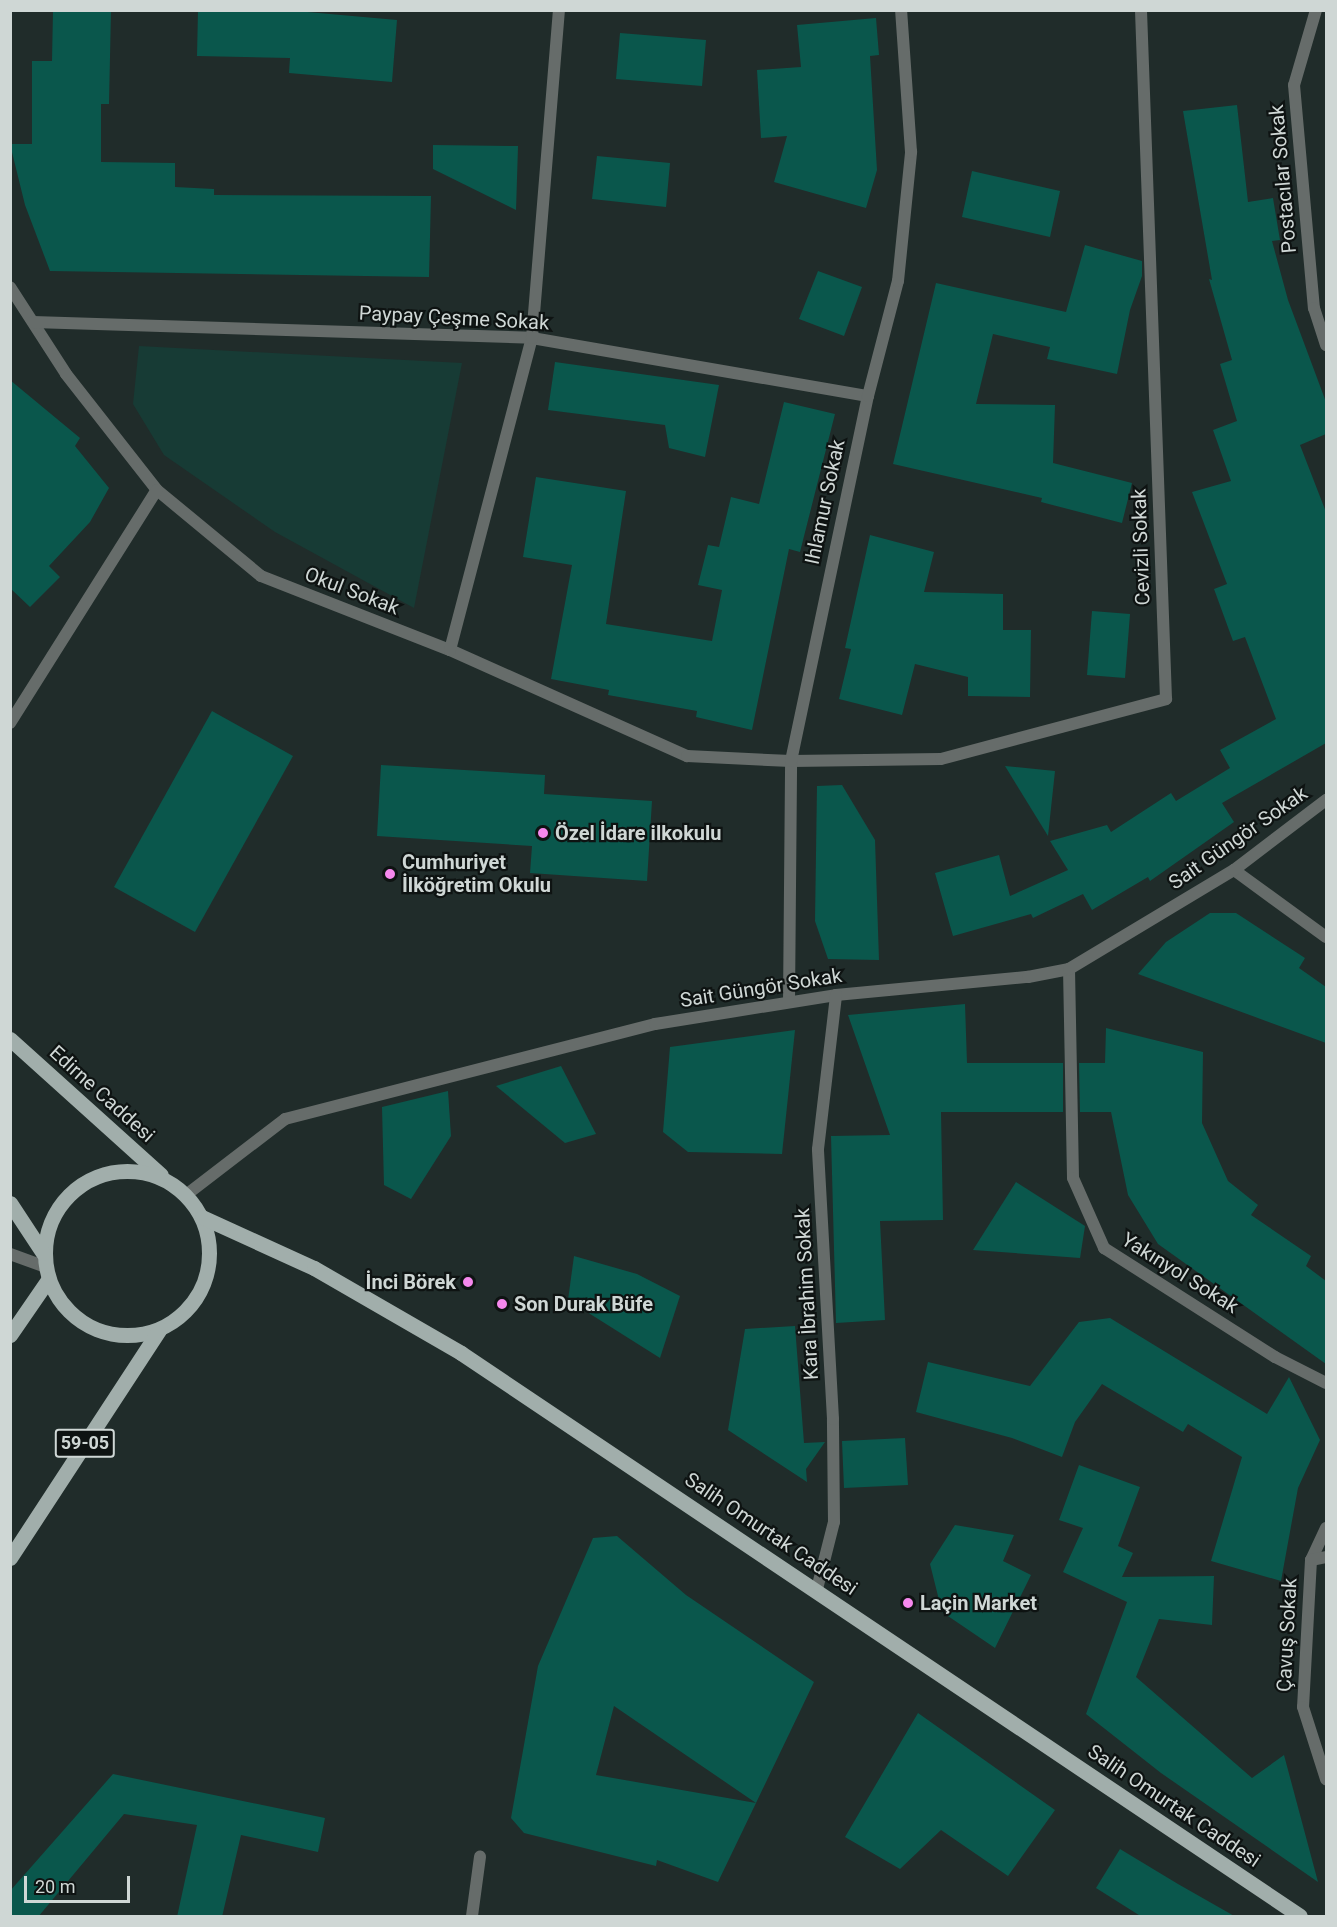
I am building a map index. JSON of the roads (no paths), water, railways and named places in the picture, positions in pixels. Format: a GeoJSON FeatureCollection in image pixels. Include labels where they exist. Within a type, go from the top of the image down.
{"type":"FeatureCollection","features":[{"type":"Feature","properties":{"kind":"main road","name":"Edirne Caddesi"},"geometry":{"type":"LineString","coordinates":[[10,1039],[165,1179]]}},
{"type":"Feature","properties":{"kind":"main road"},"geometry":{"type":"LineString","coordinates":[[10,1203],[46,1267],[62,1305],[83,1323],[108,1333],[134,1335],[160,1329],[182,1314],[194,1300],[208,1269],[209,1242],[202,1217],[186,1195],[165,1179],[138,1171],[119,1171],[83,1182],[62,1200],[48,1225],[46,1267],[10,1335]]}},
{"type":"Feature","properties":{"kind":"main road","name":"Salih Omurtak Caddesi"},"geometry":{"type":"LineString","coordinates":[[202,1217],[314,1268],[461,1353],[817,1589],[1300,1917]]}},
{"type":"Feature","properties":{"kind":"main road","name":"59-05"},"geometry":{"type":"LineString","coordinates":[[10,1558],[160,1329]]}},
{"type":"Feature","properties":{"kind":"street"},"geometry":{"type":"LineString","coordinates":[[450,650],[532,338],[559,10]]}},
{"type":"Feature","properties":{"kind":"street"},"geometry":{"type":"LineString","coordinates":[[900,11],[909,10]]}},
{"type":"Feature","properties":{"kind":"street","name":"Cevizli Sokak"},"geometry":{"type":"LineString","coordinates":[[791,760],[941,759],[1166,699],[1141,10]]}},
{"type":"Feature","properties":{"kind":"street","name":"Postacılar Sokak"},"geometry":{"type":"LineString","coordinates":[[1316,10],[1293,85],[1314,308],[1326,345]]}},
{"type":"Feature","properties":{"kind":"street","name":"Ihlamur Sokak"},"geometry":{"type":"LineString","coordinates":[[789,1002],[791,760],[868,396],[898,281],[910,152],[900,11]]}},
{"type":"Feature","properties":{"kind":"street","name":"Okul Sokak"},"geometry":{"type":"LineString","coordinates":[[10,287],[66,374],[157,490],[261,576],[450,650],[687,756],[791,760]]}},
{"type":"Feature","properties":{"kind":"street","name":"Paypay Çeşme Sokak"},"geometry":{"type":"LineString","coordinates":[[33,322],[532,338],[868,396]]}},
{"type":"Feature","properties":{"kind":"street"},"geometry":{"type":"LineString","coordinates":[[11,720],[157,490]]}},
{"type":"Feature","properties":{"kind":"street","name":"Sait Güngör Sokak"},"geometry":{"type":"LineString","coordinates":[[186,1195],[285,1119],[656,1024],[836,995],[1028,977],[1069,969],[1234,870],[1326,800]]}},
{"type":"Feature","properties":{"kind":"street"},"geometry":{"type":"LineString","coordinates":[[1234,870],[1326,937]]}},
{"type":"Feature","properties":{"kind":"street","name":"Yakınyol Sokak"},"geometry":{"type":"LineString","coordinates":[[1069,969],[1073,1178],[1104,1248],[1275,1357],[1326,1383]]}},
{"type":"Feature","properties":{"kind":"street","name":"Kara İbrahim Sokak"},"geometry":{"type":"LineString","coordinates":[[817,1589],[834,1522],[833,1419],[818,1149],[836,995]]}},
{"type":"Feature","properties":{"kind":"street"},"geometry":{"type":"LineString","coordinates":[[10,1254],[46,1267]]}},
{"type":"Feature","properties":{"kind":"street","name":"Çavuş Sokak"},"geometry":{"type":"LineString","coordinates":[[1326,1528],[1311,1560],[1303,1707],[1326,1779]]}},
{"type":"Feature","properties":{"kind":"street"},"geometry":{"type":"LineString","coordinates":[[1311,1560],[1326,1557]]}},
{"type":"Feature","properties":{"kind":"street"},"geometry":{"type":"LineString","coordinates":[[472,1917],[480,1857]]}},
{"type":"Feature","properties":{"kind":"place","name":"Özel İdare ilkokulu"},"geometry":{"type":"Point","coordinates":[543,833]}},
{"type":"Feature","properties":{"kind":"place","name":"Cumhuriyet İlköğretim Okulu"},"geometry":{"type":"Point","coordinates":[390,874]}},
{"type":"Feature","properties":{"kind":"place","name":"İnci Börek"},"geometry":{"type":"Point","coordinates":[468,1282]}},
{"type":"Feature","properties":{"kind":"place","name":"Son Durak Büfe"},"geometry":{"type":"Point","coordinates":[502,1304]}},
{"type":"Feature","properties":{"kind":"place","name":"Laçin Market"},"geometry":{"type":"Point","coordinates":[908,1603]}}]}
